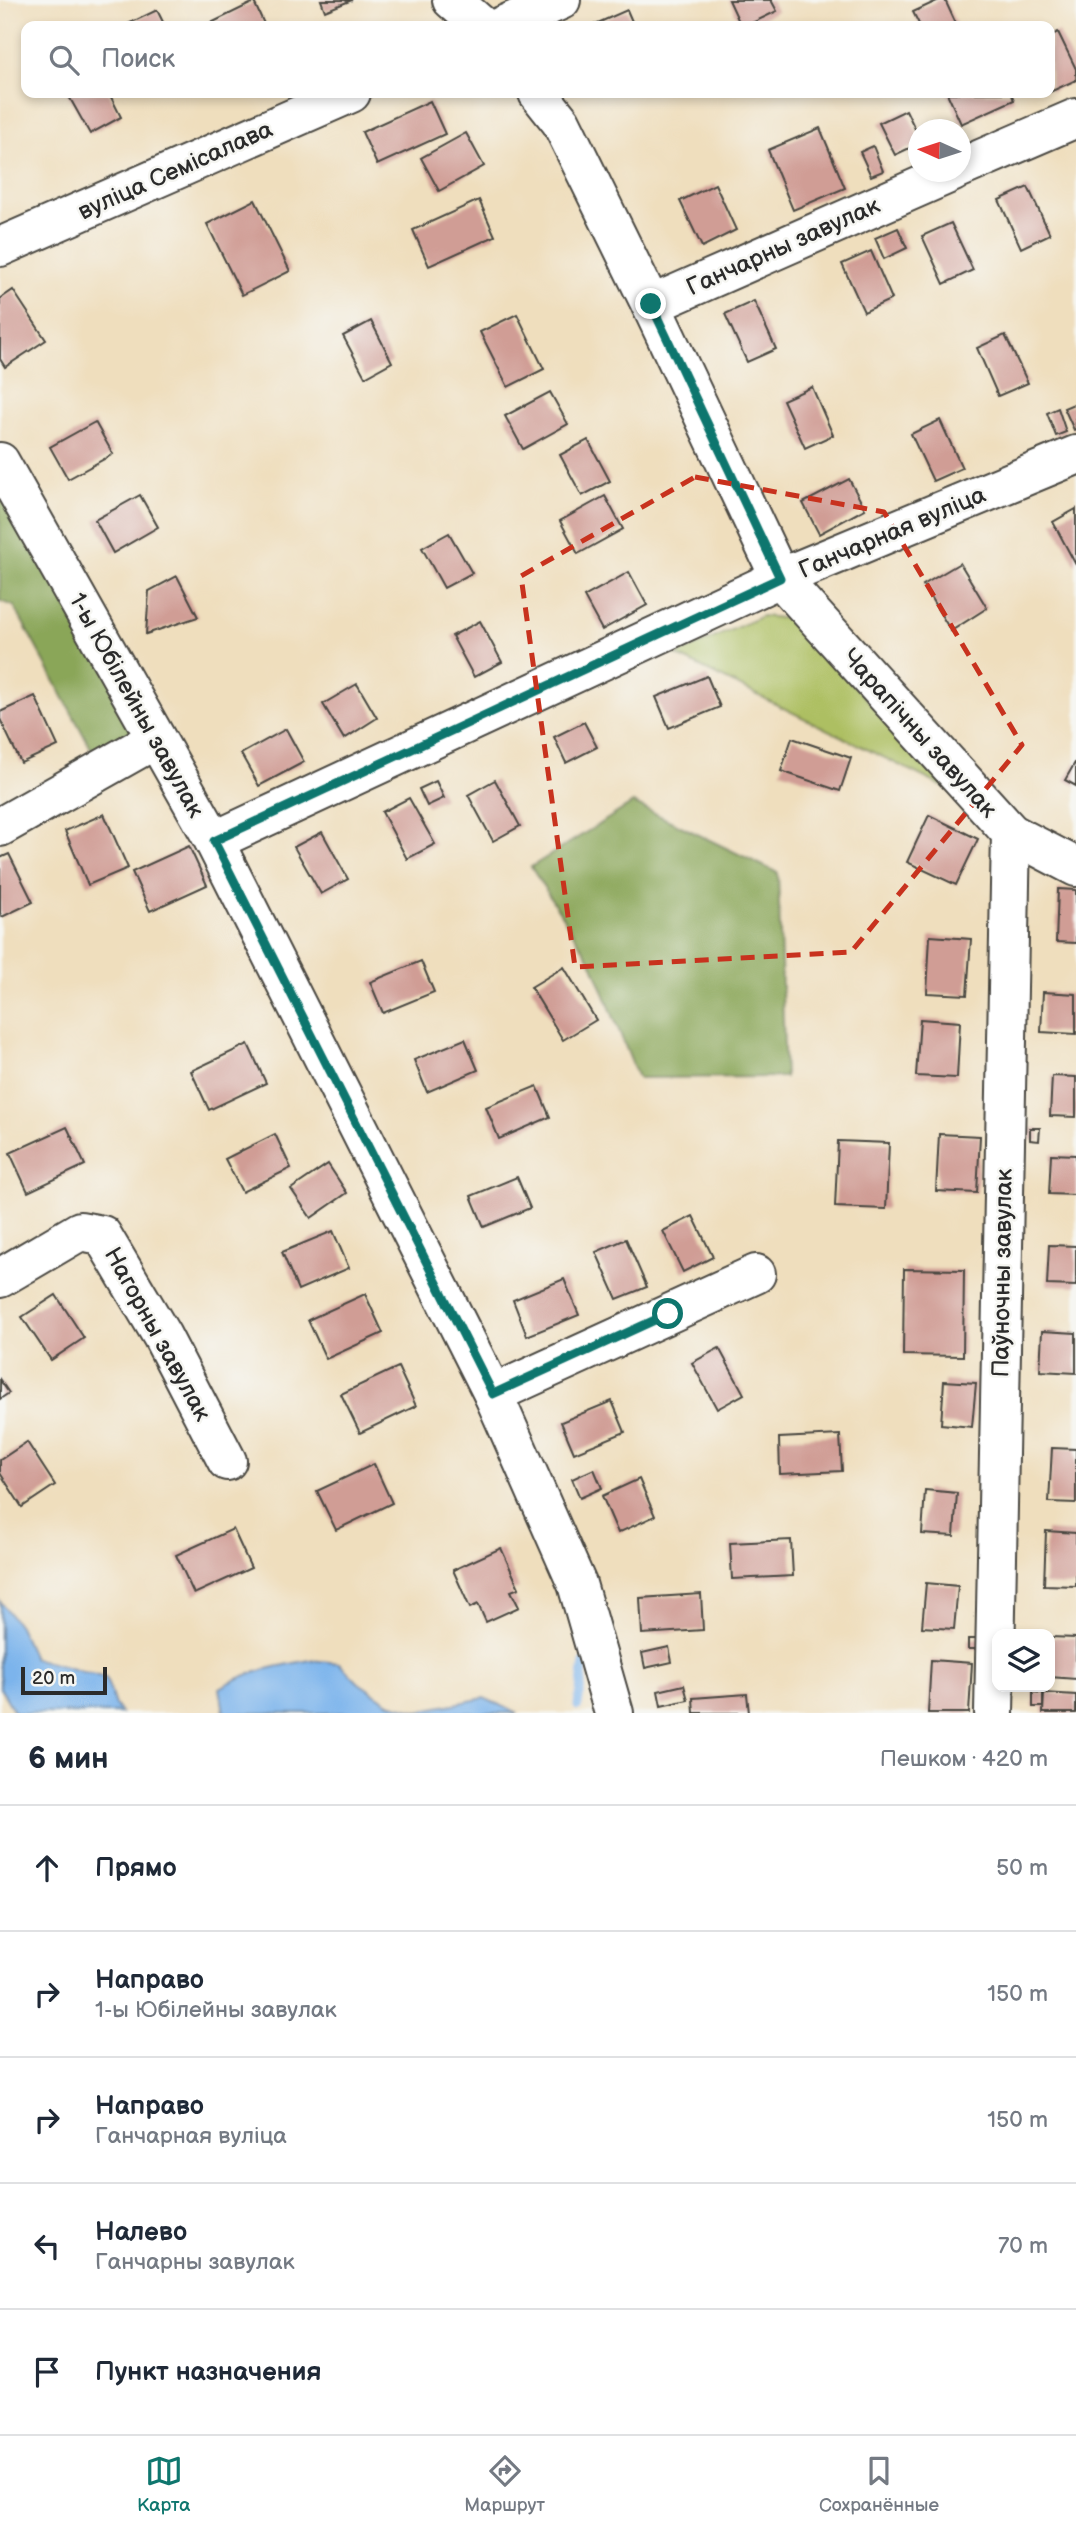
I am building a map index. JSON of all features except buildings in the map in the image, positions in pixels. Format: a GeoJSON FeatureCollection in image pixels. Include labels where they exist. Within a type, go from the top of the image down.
{"type":"FeatureCollection","features":[{"type":"Feature","properties":{"kind":"street"},"geometry":{"type":"LineString","coordinates":[[452,0],[476,21]]}},
{"type":"Feature","properties":{"kind":"street"},"geometry":{"type":"LineString","coordinates":[[513,21],[561,0]]}},
{"type":"Feature","properties":{"kind":"street","name":"вуліца Семісалава"},"geometry":{"type":"LineString","coordinates":[[0,247],[340,98]]}},
{"type":"Feature","properties":{"kind":"street"},"geometry":{"type":"LineString","coordinates":[[542,98],[561,122],[651,304],[780,578]]}},
{"type":"Feature","properties":{"kind":"street"},"geometry":{"type":"LineString","coordinates":[[971,164],[1076,118]]}},
{"type":"Feature","properties":{"kind":"street","name":"Ганчарны завулак"},"geometry":{"type":"LineString","coordinates":[[651,304],[930,182]]}},
{"type":"Feature","properties":{"kind":"street","name":"Ганчарная вуліца"},"geometry":{"type":"LineString","coordinates":[[214,841],[780,578],[1076,455]]}},
{"type":"Feature","properties":{"kind":"street","name":"1-ы Юбілейны завулак"},"geometry":{"type":"LineString","coordinates":[[0,462],[214,841],[493,1394],[577,1584],[614,1713]]}},
{"type":"Feature","properties":{"kind":"street","name":"Чарапічны завулак"},"geometry":{"type":"LineString","coordinates":[[780,578],[1011,833],[1076,867]]}},
{"type":"Feature","properties":{"kind":"street"},"geometry":{"type":"LineString","coordinates":[[0,827],[156,739]]}},
{"type":"Feature","properties":{"kind":"street","name":"Паўночны завулак"},"geometry":{"type":"LineString","coordinates":[[994,1713],[1011,833]]}},
{"type":"Feature","properties":{"kind":"street","name":"Нагорны завулак"},"geometry":{"type":"LineString","coordinates":[[0,1278],[80,1231],[102,1235],[162,1336],[227,1461]]}},
{"type":"Feature","properties":{"kind":"street"},"geometry":{"type":"LineString","coordinates":[[493,1394],[756,1274]]}},
{"type":"Feature","properties":{"kind":"highlighted area"},"geometry":{"type":"Polygon","coordinates":[[[695,477],[884,512],[1022,745],[851,952],[575,967],[521,576],[695,477]]]}},
{"type":"Feature","properties":{"kind":"green space"},"geometry":{"type":"Polygon","coordinates":[[[0,491],[141,730],[95,756],[14,606],[0,601],[0,491]]]}},
{"type":"Feature","properties":{"kind":"green space"},"geometry":{"type":"Polygon","coordinates":[[[762,616],[790,619],[958,794],[676,655],[762,616]]]}},
{"type":"Feature","properties":{"kind":"green space"},"geometry":{"type":"Polygon","coordinates":[[[633,803],[778,873],[785,1077],[638,1078],[592,963],[531,867],[633,803]]]}},
{"type":"Feature","properties":{"kind":"water"},"geometry":{"type":"Polygon","coordinates":[[[0,1601],[19,1626],[33,1658],[106,1678],[115,1705],[121,1713],[15,1713],[0,1688],[0,1601]]]}},
{"type":"Feature","properties":{"kind":"water"},"geometry":{"type":"Polygon","coordinates":[[[310,1660],[339,1663],[359,1683],[389,1703],[418,1711],[484,1698],[518,1713],[224,1713],[220,1688],[252,1673],[310,1660]]]}},
{"type":"Feature","properties":{"kind":"waterway"},"geometry":{"type":"LineString","coordinates":[[578,1706],[584,1663]]}},
{"type":"Feature","properties":{"kind":"route"},"geometry":{"type":"LineString","coordinates":[[651,304],[780,578],[214,841],[493,1394],[668,1314]]}}]}
